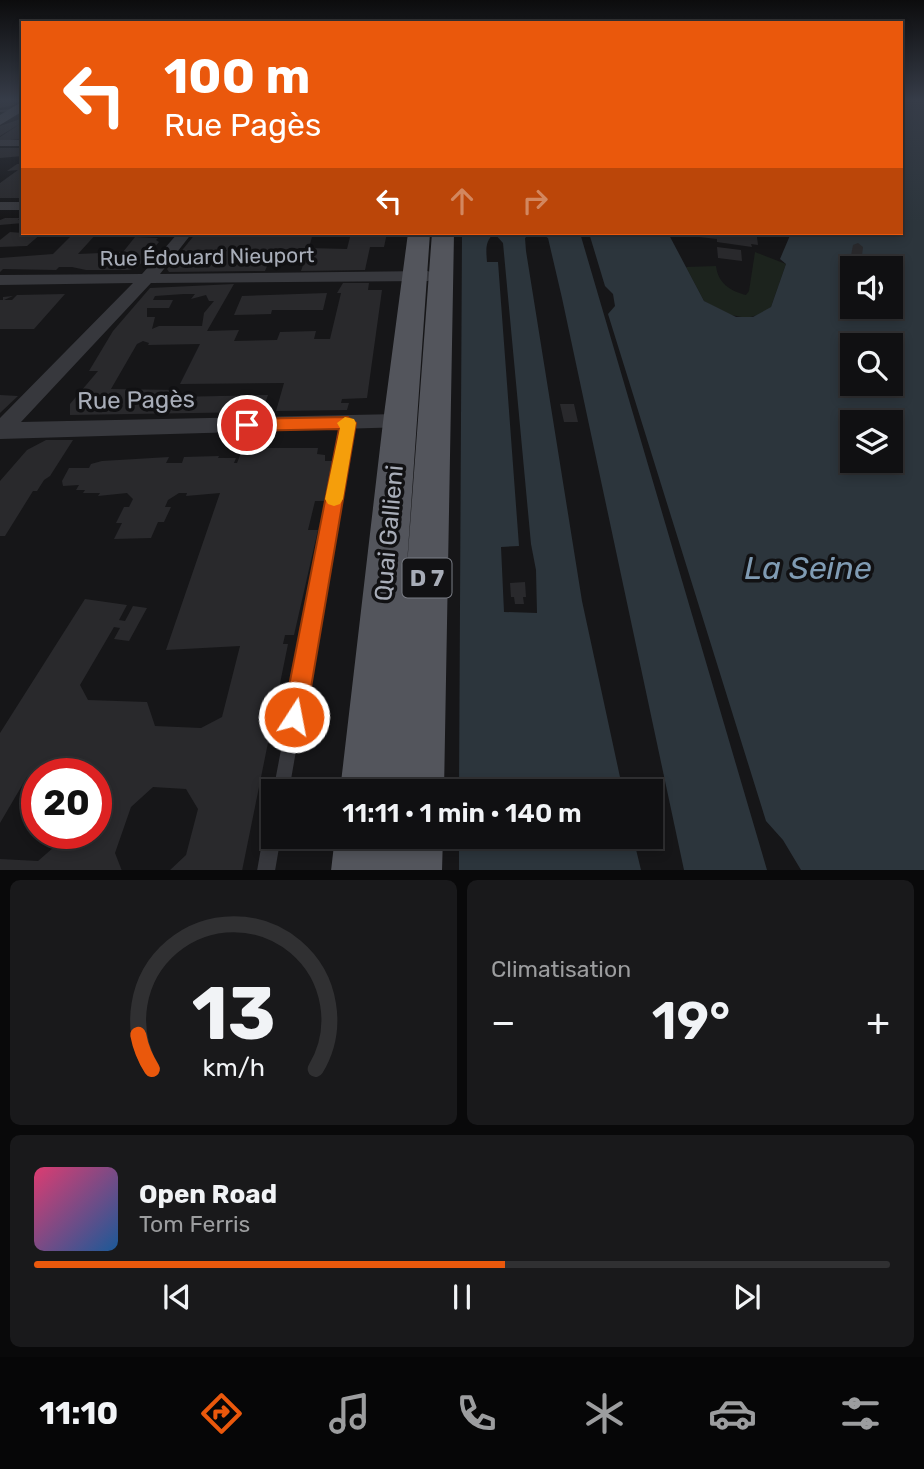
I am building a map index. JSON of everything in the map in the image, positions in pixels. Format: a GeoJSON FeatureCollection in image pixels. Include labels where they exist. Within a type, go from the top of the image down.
{"type":"FeatureCollection","features":[{"type":"Feature","properties":{"kind":"main road","name":"Quai Gallieni"},"geometry":{"type":"LineString","coordinates":[[417,779],[427,276],[419,235]]}},
{"type":"Feature","properties":{"kind":"main road","name":"Quai Gallieni"},"geometry":{"type":"LineString","coordinates":[[367,779],[370,423],[442,235]]}},
{"type":"Feature","properties":{"kind":"main road"},"geometry":{"type":"LineString","coordinates":[[360,870],[362,849]]}},
{"type":"Feature","properties":{"kind":"main road"},"geometry":{"type":"LineString","coordinates":[[413,870],[414,849]]}},
{"type":"Feature","properties":{"kind":"street"},"geometry":{"type":"LineString","coordinates":[[0,143],[21,143]]}},
{"type":"Feature","properties":{"kind":"street"},"geometry":{"type":"LineString","coordinates":[[0,206],[21,206]]}},
{"type":"Feature","properties":{"kind":"street"},"geometry":{"type":"LineString","coordinates":[[0,430],[147,278],[184,235]]}},
{"type":"Feature","properties":{"kind":"street","name":"Rue Édouard Nieuport"},"geometry":{"type":"LineString","coordinates":[[0,280],[427,276]]}},
{"type":"Feature","properties":{"kind":"street","name":"Rue Pagès"},"geometry":{"type":"LineString","coordinates":[[0,430],[370,423]]}},
{"type":"Feature","properties":{"kind":"lane"},"geometry":{"type":"LineString","coordinates":[[284,779],[370,423]]}},
{"type":"Feature","properties":{"kind":"lane"},"geometry":{"type":"LineString","coordinates":[[266,870],[270,849]]}},
{"type":"Feature","properties":{"kind":"path"},"geometry":{"type":"LineString","coordinates":[[312,236],[318,235]]}},
{"type":"Feature","properties":{"kind":"shaded area"},"geometry":{"type":"Polygon","coordinates":[[[755,252],[786,264],[771,307],[765,313],[747,318],[726,314],[704,301],[686,267],[716,266],[719,277],[726,285],[746,295],[749,291],[755,252]]]}},
{"type":"Feature","properties":{"kind":"water","name":"La Seine"},"geometry":{"type":"Polygon","coordinates":[[[903,140],[924,140],[924,870],[801,870],[783,840],[766,821],[608,314],[615,306],[613,294],[605,286],[590,235],[669,235],[704,301],[736,317],[753,317],[771,307],[786,264],[780,259],[790,235],[903,235],[903,140]]]}},
{"type":"Feature","properties":{"kind":"water"},"geometry":{"type":"Polygon","coordinates":[[[462,235],[492,235],[486,253],[487,262],[498,262],[519,546],[501,547],[504,612],[537,613],[536,570],[531,544],[503,243],[496,235],[529,235],[525,238],[526,251],[582,601],[620,779],[459,779],[462,235]]]}},
{"type":"Feature","properties":{"kind":"water"},"geometry":{"type":"Polygon","coordinates":[[[543,235],[581,235],[767,870],[684,870],[548,238],[543,235]]]}},
{"type":"Feature","properties":{"kind":"water"},"geometry":{"type":"Polygon","coordinates":[[[459,849],[636,849],[641,870],[459,870],[459,849]]]}},
{"type":"Feature","properties":{"kind":"building"},"geometry":{"type":"Polygon","coordinates":[[[0,148],[21,148],[21,156],[0,158],[0,148]]]}},
{"type":"Feature","properties":{"kind":"building"},"geometry":{"type":"Polygon","coordinates":[[[21,164],[21,198],[0,198],[0,183],[18,170],[7,171],[21,164]]]}},
{"type":"Feature","properties":{"kind":"building"},"geometry":{"type":"Polygon","coordinates":[[[20,218],[18,220],[21,220],[21,223],[0,225],[0,220],[20,218]]]}},
{"type":"Feature","properties":{"kind":"building"},"geometry":{"type":"Polygon","coordinates":[[[10,232],[40,235],[27,246],[0,247],[0,240],[10,232]]]}},
{"type":"Feature","properties":{"kind":"building"},"geometry":{"type":"Polygon","coordinates":[[[72,235],[95,235],[78,254],[123,252],[135,237],[158,238],[156,240],[159,242],[137,268],[128,270],[59,267],[56,270],[3,269],[0,272],[0,258],[53,254],[72,235]]]}},
{"type":"Feature","properties":{"kind":"building"},"geometry":{"type":"Polygon","coordinates":[[[194,235],[312,235],[309,248],[274,250],[265,271],[169,272],[167,269],[194,235]],[[199,250],[187,263],[202,255],[207,255],[203,262],[220,262],[227,250],[199,250]]]}},
{"type":"Feature","properties":{"kind":"building"},"geometry":{"type":"Polygon","coordinates":[[[350,235],[387,235],[384,247],[370,247],[365,270],[301,271],[309,248],[347,249],[350,235]]]}},
{"type":"Feature","properties":{"kind":"building"},"geometry":{"type":"Polygon","coordinates":[[[748,235],[757,237],[758,245],[751,244],[752,247],[699,237],[748,235]]]}},
{"type":"Feature","properties":{"kind":"building"},"geometry":{"type":"Polygon","coordinates":[[[858,243],[863,247],[862,256],[851,256],[853,245],[858,243]]]}},
{"type":"Feature","properties":{"kind":"building"},"geometry":{"type":"Polygon","coordinates":[[[717,247],[741,250],[742,261],[718,258],[717,247]]]}},
{"type":"Feature","properties":{"kind":"building"},"geometry":{"type":"Polygon","coordinates":[[[343,283],[369,283],[368,290],[382,290],[367,398],[342,399],[341,403],[349,403],[347,410],[276,411],[284,383],[180,384],[200,344],[148,345],[149,343],[143,341],[137,344],[111,389],[178,390],[174,397],[268,395],[262,412],[70,415],[70,404],[98,371],[89,371],[113,331],[150,288],[234,284],[207,331],[239,330],[234,341],[277,340],[280,332],[316,331],[314,339],[330,339],[341,293],[337,293],[343,283]],[[195,294],[155,296],[153,300],[173,300],[169,308],[147,308],[147,317],[155,317],[152,329],[159,326],[202,326],[204,313],[214,301],[209,301],[206,295],[191,299],[195,294]]]}},
{"type":"Feature","properties":{"kind":"building"},"geometry":{"type":"Polygon","coordinates":[[[327,293],[323,310],[272,310],[271,314],[234,315],[242,296],[327,293]]]}},
{"type":"Feature","properties":{"kind":"building"},"geometry":{"type":"Polygon","coordinates":[[[65,294],[34,329],[0,329],[0,300],[3,300],[3,297],[13,296],[4,300],[12,300],[17,295],[65,294]]]}},
{"type":"Feature","properties":{"kind":"building"},"geometry":{"type":"Polygon","coordinates":[[[0,395],[18,396],[0,413],[0,395]]]}},
{"type":"Feature","properties":{"kind":"building"},"geometry":{"type":"Polygon","coordinates":[[[560,404],[574,404],[578,422],[564,422],[560,404]]]}},
{"type":"Feature","properties":{"kind":"building"},"geometry":{"type":"Polygon","coordinates":[[[46,440],[73,440],[50,476],[37,491],[33,491],[5,536],[0,536],[0,481],[27,450],[46,440]]]}},
{"type":"Feature","properties":{"kind":"building"},"geometry":{"type":"Polygon","coordinates":[[[243,448],[318,448],[317,454],[325,455],[325,461],[333,461],[324,501],[315,501],[308,530],[318,530],[294,635],[285,635],[283,644],[288,644],[242,870],[170,870],[186,855],[198,809],[186,789],[153,787],[131,807],[115,853],[122,870],[0,870],[0,859],[38,861],[52,849],[112,849],[112,758],[21,758],[21,787],[0,823],[0,733],[85,599],[127,605],[119,620],[125,621],[133,606],[147,608],[129,641],[114,639],[120,628],[114,627],[80,685],[88,700],[147,702],[155,726],[201,728],[222,717],[240,646],[166,650],[220,493],[186,496],[187,493],[179,493],[168,500],[165,507],[171,507],[164,522],[158,522],[151,538],[114,539],[122,523],[116,523],[124,507],[129,507],[133,499],[127,493],[98,496],[100,493],[83,493],[85,490],[76,490],[79,485],[63,486],[62,481],[69,468],[89,468],[91,464],[102,461],[169,457],[166,463],[182,463],[184,457],[219,456],[218,458],[236,458],[234,463],[237,463],[243,448]]]}},
{"type":"Feature","properties":{"kind":"building"},"geometry":{"type":"Polygon","coordinates":[[[525,582],[524,604],[515,604],[514,597],[511,597],[510,583],[525,582]]]}},
{"type":"Feature","properties":{"kind":"slow traffic"},"geometry":{"type":"LineString","coordinates":[[334,499],[348,423],[345,423]]}},
{"type":"Feature","properties":{"kind":"route"},"geometry":{"type":"LineString","coordinates":[[247,425],[348,423],[294,717]]}}]}
